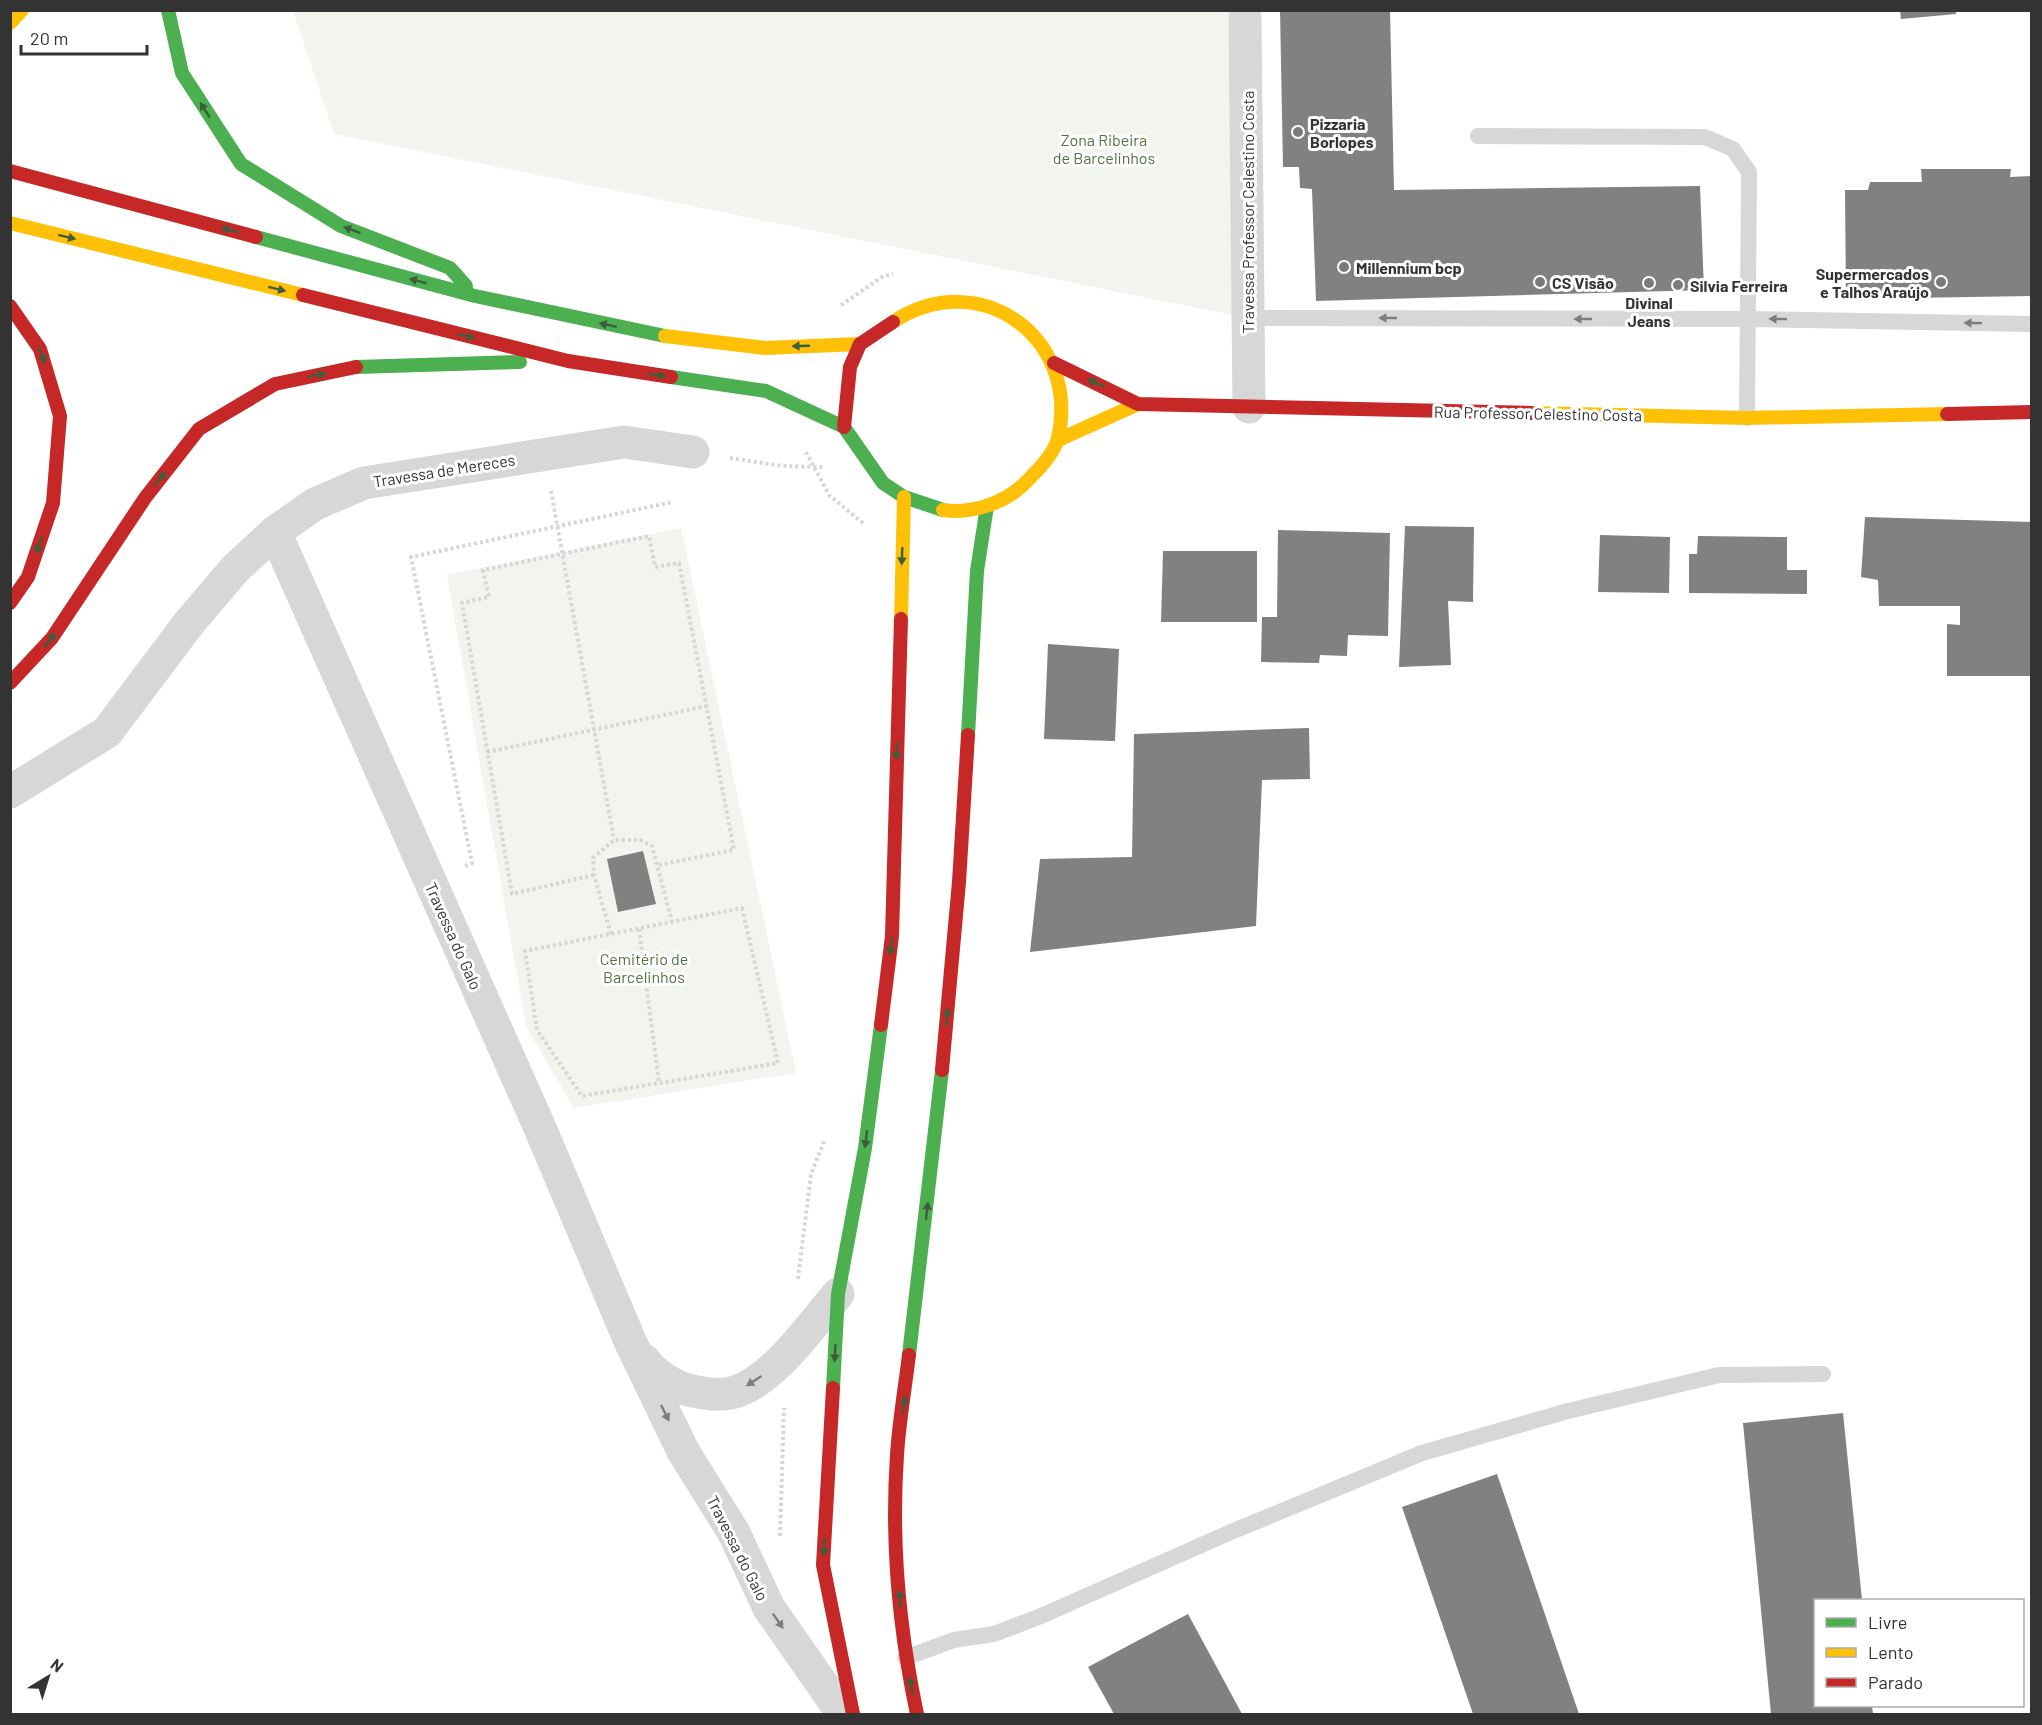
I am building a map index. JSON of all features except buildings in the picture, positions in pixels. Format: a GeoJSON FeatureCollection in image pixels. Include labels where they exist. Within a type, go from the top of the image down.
{"type":"FeatureCollection","features":[{"type":"Feature","properties":{"kind":"main road"},"geometry":{"type":"LineString","coordinates":[[10,23],[22,10]]}},
{"type":"Feature","properties":{"kind":"main road"},"geometry":{"type":"LineString","coordinates":[[168,10],[182,73],[241,164],[341,226],[450,268],[475,296]]}},
{"type":"Feature","properties":{"kind":"main road"},"geometry":{"type":"LineString","coordinates":[[10,171],[475,296],[669,337],[765,348],[860,344],[913,309],[947,301],[981,304],[1013,318],[1039,341],[1054,363],[1061,406],[1058,440],[1038,471],[1012,495],[987,506],[945,511],[904,497],[883,483],[843,427],[766,391],[568,361],[10,223]]}},
{"type":"Feature","properties":{"kind":"main road"},"geometry":{"type":"LineString","coordinates":[[10,306],[40,349],[60,416],[53,502],[28,578],[10,603]]}},
{"type":"Feature","properties":{"kind":"main road"},"geometry":{"type":"LineString","coordinates":[[843,427],[850,367],[860,344]]}},
{"type":"Feature","properties":{"kind":"main road"},"geometry":{"type":"LineString","coordinates":[[10,683],[52,638],[145,498],[199,429],[275,384],[365,365],[568,361]]}},
{"type":"Feature","properties":{"kind":"main road","name":"Rua Professor Celestino Costa"},"geometry":{"type":"LineString","coordinates":[[1054,363],[1138,404],[1747,418],[2031,412]]}},
{"type":"Feature","properties":{"kind":"main road"},"geometry":{"type":"LineString","coordinates":[[1058,440],[1138,404]]}},
{"type":"Feature","properties":{"kind":"main road"},"geometry":{"type":"LineString","coordinates":[[853,1714],[823,1565],[838,1294],[865,1148],[892,936],[904,497]]}},
{"type":"Feature","properties":{"kind":"main road"},"geometry":{"type":"LineString","coordinates":[[917,1714],[905,1658],[895,1546],[897,1455],[935,1148],[959,882],[977,571],[987,506]]}},
{"type":"Feature","properties":{"kind":"street","name":"Travessa Professor Celestino Costa"},"geometry":{"type":"LineString","coordinates":[[1245,17],[1249,407]]}},
{"type":"Feature","properties":{"kind":"street","name":"Travessa de Mereces"},"geometry":{"type":"LineString","coordinates":[[10,792],[107,732],[189,623],[235,569],[275,532],[315,504],[364,483],[624,442],[693,452]]}},
{"type":"Feature","properties":{"kind":"street","name":"Travessa do Galo"},"geometry":{"type":"LineString","coordinates":[[275,532],[540,1128],[630,1341],[683,1451],[734,1533],[769,1608],[843,1714]]}},
{"type":"Feature","properties":{"kind":"street","name":"Travessa do Galo"},"geometry":{"type":"LineString","coordinates":[[630,1341],[649,1367],[679,1389],[709,1394],[734,1392],[757,1380],[789,1350],[838,1294]]}},
{"type":"Feature","properties":{"kind":"lane"},"geometry":{"type":"LineString","coordinates":[[1478,136],[1588,138],[1683,135],[1712,139],[1733,149],[1749,172],[1747,418]]}},
{"type":"Feature","properties":{"kind":"lane"},"geometry":{"type":"LineString","coordinates":[[1248,318],[1748,319],[2031,324]]}},
{"type":"Feature","properties":{"kind":"lane"},"geometry":{"type":"LineString","coordinates":[[905,1658],[954,1640],[994,1634],[1041,1616],[1231,1532],[1422,1453],[1568,1411],[1719,1375],[1823,1374]]}},
{"type":"Feature","properties":{"kind":"path"},"geometry":{"type":"LineString","coordinates":[[812,346],[815,333],[831,312],[882,277],[904,271]]}},
{"type":"Feature","properties":{"kind":"path"},"geometry":{"type":"LineString","coordinates":[[797,405],[792,427],[829,495],[870,529]]}},
{"type":"Feature","properties":{"kind":"path"},"geometry":{"type":"LineString","coordinates":[[693,452],[782,466]]}},
{"type":"Feature","properties":{"kind":"path"},"geometry":{"type":"LineString","coordinates":[[431,883],[472,862],[411,557],[673,502]]}},
{"type":"Feature","properties":{"kind":"path"},"geometry":{"type":"LineString","coordinates":[[557,526],[614,840]]}},
{"type":"Feature","properties":{"kind":"path"},"geometry":{"type":"LineString","coordinates":[[594,875],[512,894],[462,603],[489,597],[483,570],[649,536],[656,567],[679,563],[734,850],[658,865]]}},
{"type":"Feature","properties":{"kind":"path"},"geometry":{"type":"LineString","coordinates":[[487,752],[706,706]]}},
{"type":"Feature","properties":{"kind":"path"},"geometry":{"type":"LineString","coordinates":[[611,934],[594,875],[593,858],[614,840],[640,840],[652,846],[672,922]]}},
{"type":"Feature","properties":{"kind":"path"},"geometry":{"type":"LineString","coordinates":[[742,908],[778,1063],[582,1096],[537,1030],[525,951],[639,929],[742,908]]}},
{"type":"Feature","properties":{"kind":"path"},"geometry":{"type":"LineString","coordinates":[[639,929],[659,1083]]}},
{"type":"Feature","properties":{"kind":"path"},"geometry":{"type":"LineString","coordinates":[[797,1291],[811,1174],[828,1131]]}},
{"type":"Feature","properties":{"kind":"path"},"geometry":{"type":"LineString","coordinates":[[780,1537],[785,1387],[789,1350]]}},
{"type":"Feature","properties":{"kind":"green space","name":"Zona Ribeira de Barcelinhos"},"geometry":{"type":"Polygon","coordinates":[[[293,11],[1253,11],[1248,318],[334,134],[293,11]]]}},
{"type":"Feature","properties":{"kind":"green space","name":"Cemitério de Barcelinhos"},"geometry":{"type":"Polygon","coordinates":[[[681,528],[796,1073],[574,1108],[526,1027],[447,575],[681,528]]]}},
{"type":"Feature","properties":{"kind":"traffic: fast"},"geometry":{"type":"LineString","coordinates":[[168,10],[182,73],[241,164],[341,226],[450,268],[466,286]]}},
{"type":"Feature","properties":{"kind":"traffic: fast"},"geometry":{"type":"LineString","coordinates":[[256,237],[475,296],[665,336]]}},
{"type":"Feature","properties":{"kind":"traffic: fast"},"geometry":{"type":"LineString","coordinates":[[356,367],[520,362]]}},
{"type":"Feature","properties":{"kind":"traffic: fast"},"geometry":{"type":"LineString","coordinates":[[671,377],[766,391],[844,427],[883,483],[904,497],[943,510]]}},
{"type":"Feature","properties":{"kind":"traffic: fast"},"geometry":{"type":"LineString","coordinates":[[968,735],[977,571],[987,506]]}},
{"type":"Feature","properties":{"kind":"traffic: fast"},"geometry":{"type":"LineString","coordinates":[[833,1388],[838,1294],[865,1148],[881,1025]]}},
{"type":"Feature","properties":{"kind":"traffic: fast"},"geometry":{"type":"LineString","coordinates":[[909,1355],[942,1070]]}},
{"type":"Feature","properties":{"kind":"traffic: slow"},"geometry":{"type":"LineString","coordinates":[[10,23],[22,10]]}},
{"type":"Feature","properties":{"kind":"traffic: slow"},"geometry":{"type":"LineString","coordinates":[[10,223],[303,295]]}},
{"type":"Feature","properties":{"kind":"traffic: slow"},"geometry":{"type":"LineString","coordinates":[[893,322],[926,306],[958,302],[989,307],[1016,321],[1039,342],[1054,369],[1061,402],[1058,438],[1053,451],[1044,463],[1015,492],[996,502],[975,509],[943,510]]}},
{"type":"Feature","properties":{"kind":"traffic: slow"},"geometry":{"type":"LineString","coordinates":[[665,336],[765,348],[860,344]]}},
{"type":"Feature","properties":{"kind":"traffic: slow"},"geometry":{"type":"LineString","coordinates":[[1058,440],[1138,404]]}},
{"type":"Feature","properties":{"kind":"traffic: slow"},"geometry":{"type":"LineString","coordinates":[[1532,413],[1747,418],[1947,414]]}},
{"type":"Feature","properties":{"kind":"traffic: slow"},"geometry":{"type":"LineString","coordinates":[[901,619],[904,497]]}},
{"type":"Feature","properties":{"kind":"traffic: jam"},"geometry":{"type":"LineString","coordinates":[[10,171],[256,237]]}},
{"type":"Feature","properties":{"kind":"traffic: jam"},"geometry":{"type":"LineString","coordinates":[[303,295],[568,361],[671,377]]}},
{"type":"Feature","properties":{"kind":"traffic: jam"},"geometry":{"type":"LineString","coordinates":[[10,306],[40,349],[60,416],[53,503],[28,577],[10,603]]}},
{"type":"Feature","properties":{"kind":"traffic: jam"},"geometry":{"type":"LineString","coordinates":[[844,427],[850,367],[860,344],[893,322]]}},
{"type":"Feature","properties":{"kind":"traffic: jam"},"geometry":{"type":"LineString","coordinates":[[1054,363],[1138,404],[1532,413]]}},
{"type":"Feature","properties":{"kind":"traffic: jam"},"geometry":{"type":"LineString","coordinates":[[10,683],[52,638],[145,498],[199,429],[275,384],[356,367]]}},
{"type":"Feature","properties":{"kind":"traffic: jam"},"geometry":{"type":"LineString","coordinates":[[1947,414],[2032,412]]}},
{"type":"Feature","properties":{"kind":"traffic: jam"},"geometry":{"type":"LineString","coordinates":[[881,1025],[892,936],[901,619]]}},
{"type":"Feature","properties":{"kind":"traffic: jam"},"geometry":{"type":"LineString","coordinates":[[942,1070],[959,882],[968,735]]}},
{"type":"Feature","properties":{"kind":"traffic: jam"},"geometry":{"type":"LineString","coordinates":[[909,1355],[898,1443],[895,1520],[901,1618],[917,1714]]}},
{"type":"Feature","properties":{"kind":"traffic: jam"},"geometry":{"type":"LineString","coordinates":[[833,1388],[823,1565],[853,1714]]}},
{"type":"Feature","properties":{"kind":"place","name":"Pizzaria Borlopes"},"geometry":{"type":"Point","coordinates":[1298,132]}},
{"type":"Feature","properties":{"kind":"place","name":"Millennium bcp"},"geometry":{"type":"Point","coordinates":[1344,267]}},
{"type":"Feature","properties":{"kind":"place","name":"CS Visão"},"geometry":{"type":"Point","coordinates":[1540,282]}},
{"type":"Feature","properties":{"kind":"place","name":"Supermercados e Talhos Araújo"},"geometry":{"type":"Point","coordinates":[1941,282]}},
{"type":"Feature","properties":{"kind":"place","name":"Divinal Jeans"},"geometry":{"type":"Point","coordinates":[1649,283]}},
{"type":"Feature","properties":{"kind":"place","name":"Silvia Ferreira"},"geometry":{"type":"Point","coordinates":[1678,285]}}]}
